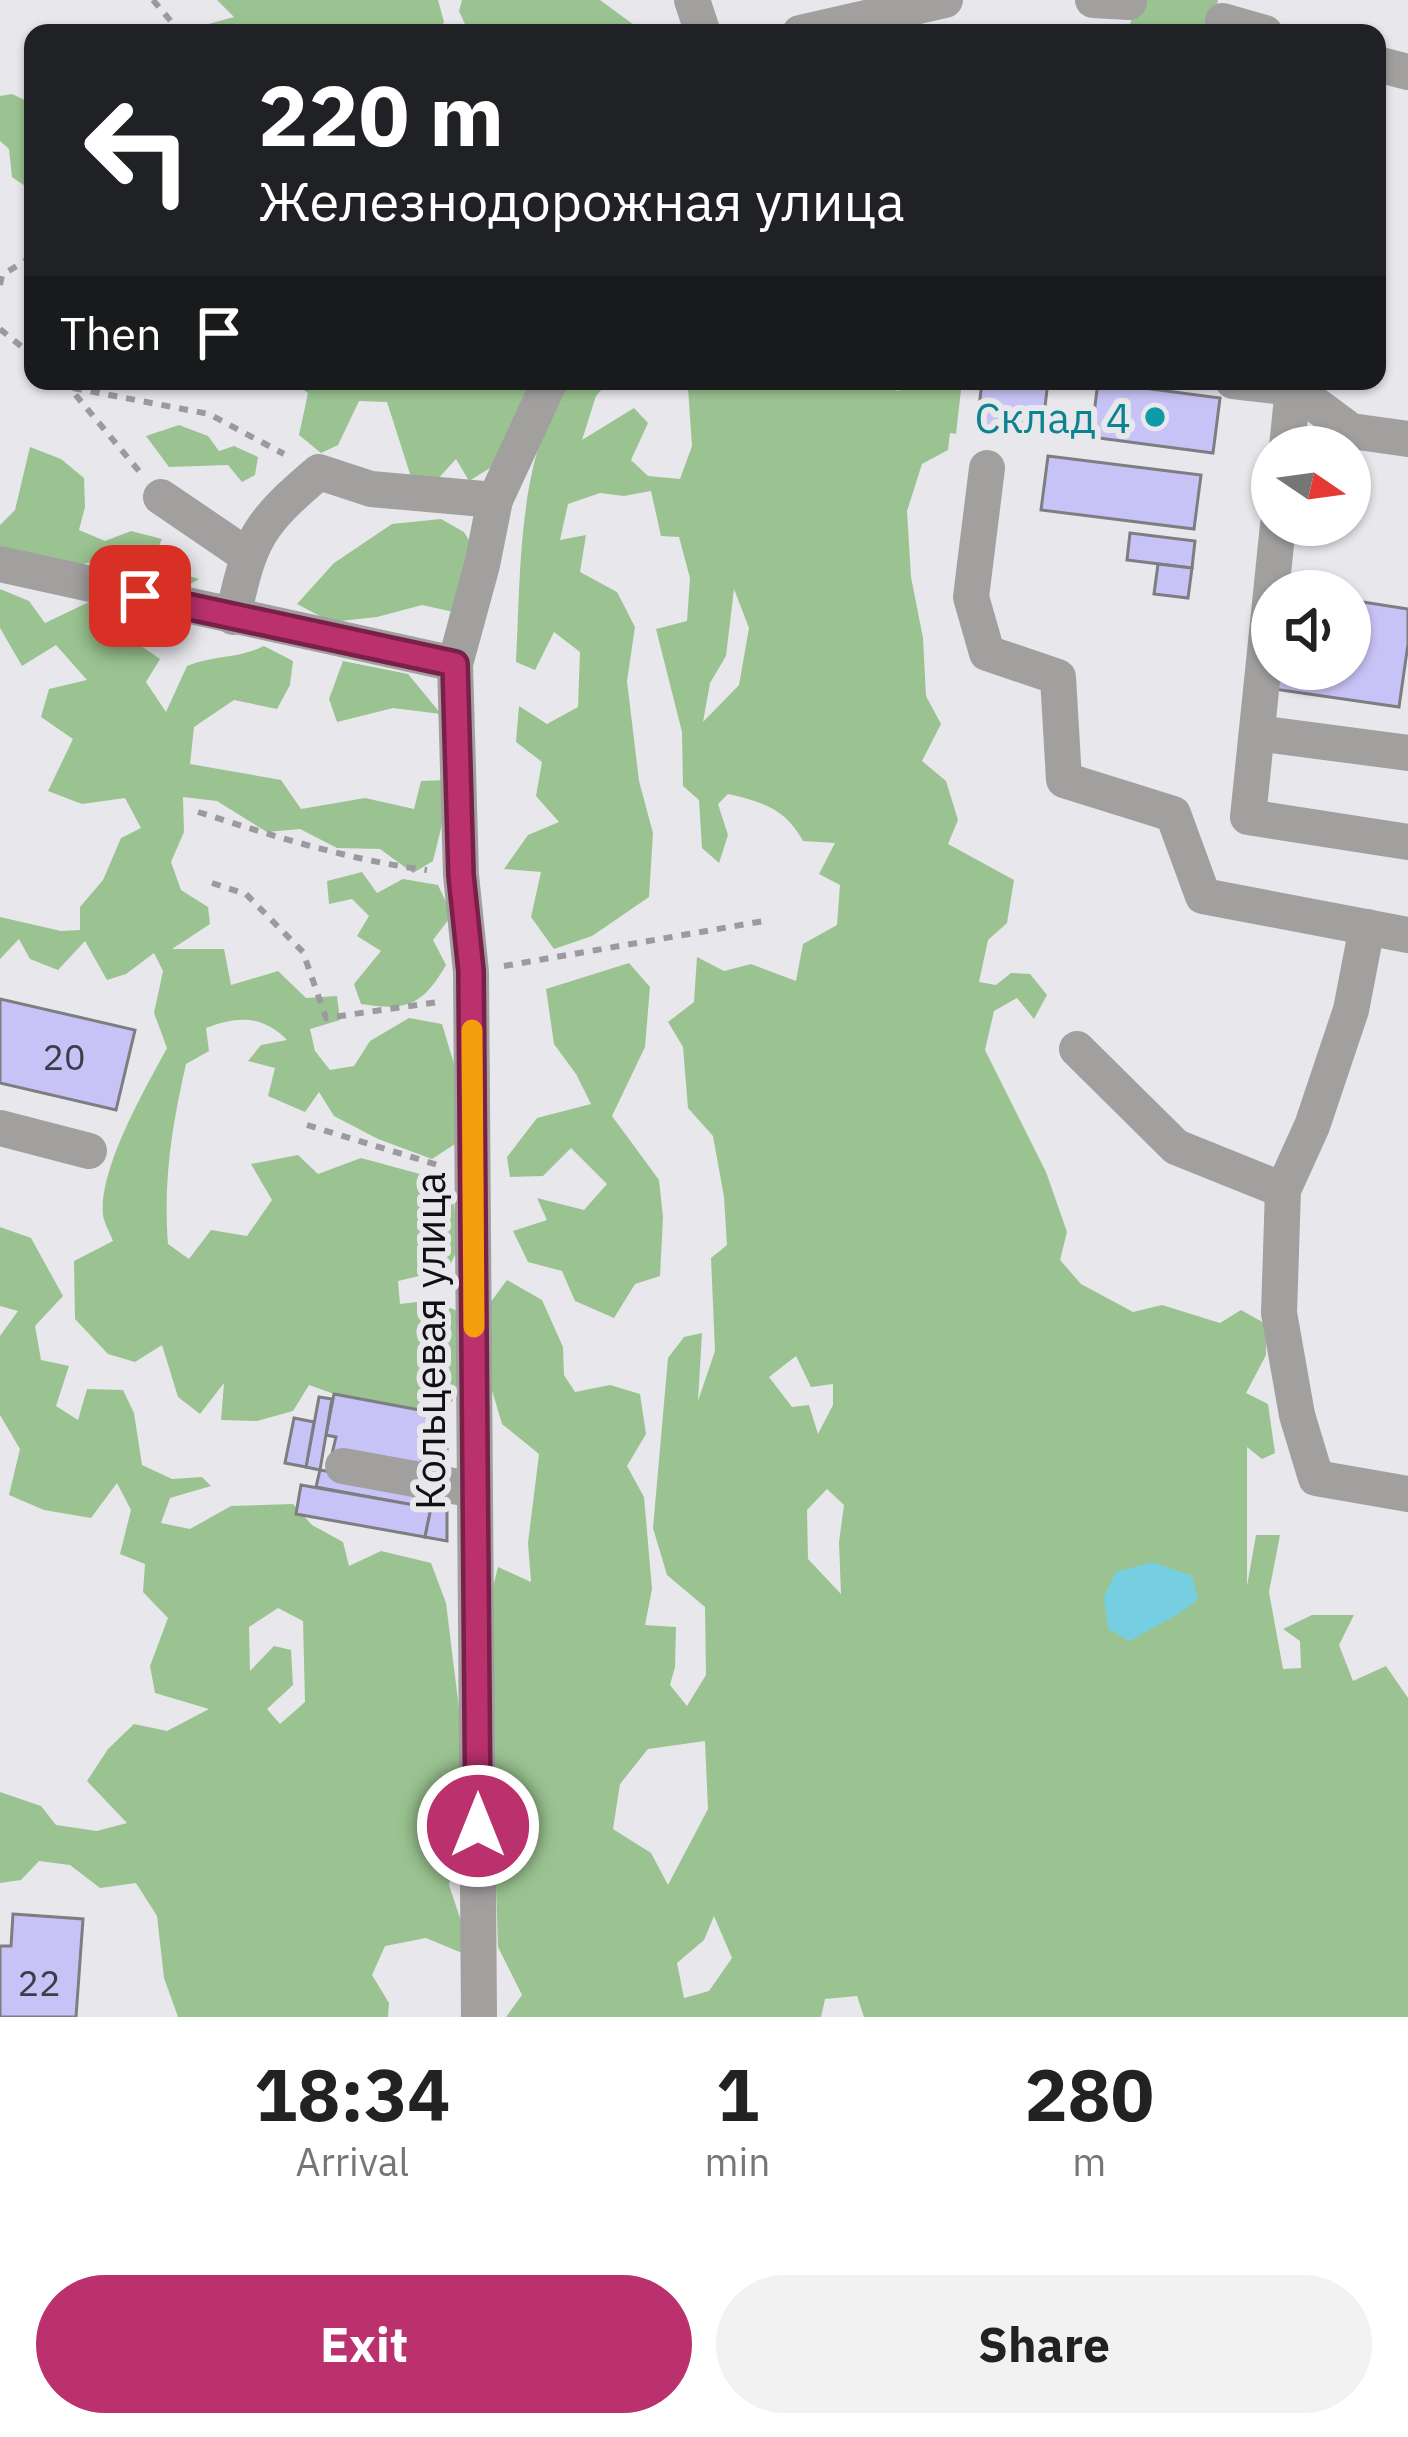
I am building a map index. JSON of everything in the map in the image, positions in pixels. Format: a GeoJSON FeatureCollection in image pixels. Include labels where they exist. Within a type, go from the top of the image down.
{"type":"FeatureCollection","features":[{"type":"Feature","properties":{"kind":"street"},"geometry":{"type":"LineString","coordinates":[[840,24],[946,0]]}},
{"type":"Feature","properties":{"kind":"street"},"geometry":{"type":"LineString","coordinates":[[1223,21],[1234,24]]}},
{"type":"Feature","properties":{"kind":"street","name":"Кольцевая улица"},"geometry":{"type":"LineString","coordinates":[[479,2017],[471,984],[461,875],[455,664],[495,500],[546,390]]}},
{"type":"Feature","properties":{"kind":"street"},"geometry":{"type":"LineString","coordinates":[[1289,426],[1293,390]]}},
{"type":"Feature","properties":{"kind":"street"},"geometry":{"type":"LineString","coordinates":[[1296,390],[1351,431],[1408,439]]}},
{"type":"Feature","properties":{"kind":"street"},"geometry":{"type":"LineString","coordinates":[[987,468],[971,597],[986,653],[1058,677],[1064,780],[1173,814],[1202,896],[1408,934]]}},
{"type":"Feature","properties":{"kind":"street"},"geometry":{"type":"LineString","coordinates":[[233,616],[246,555],[273,511],[320,472],[371,490],[495,500]]}},
{"type":"Feature","properties":{"kind":"street"},"geometry":{"type":"LineString","coordinates":[[161,497],[246,555]]}},
{"type":"Feature","properties":{"kind":"street"},"geometry":{"type":"LineString","coordinates":[[1277,546],[1248,817],[1408,842]]}},
{"type":"Feature","properties":{"kind":"street"},"geometry":{"type":"LineString","coordinates":[[0,564],[455,664]]}},
{"type":"Feature","properties":{"kind":"street"},"geometry":{"type":"LineString","coordinates":[[1257,733],[1408,753]]}},
{"type":"Feature","properties":{"kind":"street"},"geometry":{"type":"LineString","coordinates":[[1367,927],[1351,1010],[1312,1126],[1283,1190],[1279,1313],[1297,1415],[1316,1478],[1408,1494]]}},
{"type":"Feature","properties":{"kind":"street"},"geometry":{"type":"LineString","coordinates":[[1077,1049],[1176,1147],[1283,1190]]}},
{"type":"Feature","properties":{"kind":"street"},"geometry":{"type":"LineString","coordinates":[[0,1128],[89,1151]]}},
{"type":"Feature","properties":{"kind":"street"},"geometry":{"type":"LineString","coordinates":[[344,1466],[475,1490]]}},
{"type":"Feature","properties":{"kind":"path"},"geometry":{"type":"LineString","coordinates":[[153,0],[173,24]]}},
{"type":"Feature","properties":{"kind":"path"},"geometry":{"type":"LineString","coordinates":[[0,285],[2,275],[24,262]]}},
{"type":"Feature","properties":{"kind":"path"},"geometry":{"type":"LineString","coordinates":[[0,328],[24,348]]}},
{"type":"Feature","properties":{"kind":"path"},"geometry":{"type":"LineString","coordinates":[[75,390],[161,497]]}},
{"type":"Feature","properties":{"kind":"path"},"geometry":{"type":"LineString","coordinates":[[83,390],[208,415],[320,472]]}},
{"type":"Feature","properties":{"kind":"path"},"geometry":{"type":"LineString","coordinates":[[198,812],[377,863],[461,875]]}},
{"type":"Feature","properties":{"kind":"path"},"geometry":{"type":"LineString","coordinates":[[212,883],[246,894],[303,952],[326,1018],[764,921]]}},
{"type":"Feature","properties":{"kind":"path"},"geometry":{"type":"LineString","coordinates":[[307,1125],[472,1176]]}},
{"type":"Feature","properties":{"kind":"green space"},"geometry":{"type":"Polygon","coordinates":[[[217,0],[438,0],[444,22],[209,24],[234,17],[217,0]]]}},
{"type":"Feature","properties":{"kind":"green space"},"geometry":{"type":"Polygon","coordinates":[[[462,0],[600,0],[633,24],[465,24],[459,11],[462,0]]]}},
{"type":"Feature","properties":{"kind":"green space"},"geometry":{"type":"Polygon","coordinates":[[[1138,0],[1218,0],[1214,24],[1130,24],[1138,0]]]}},
{"type":"Feature","properties":{"kind":"green space"},"geometry":{"type":"Polygon","coordinates":[[[12,94],[24,100],[24,185],[12,177],[9,149],[0,141],[0,96],[12,94]]]}},
{"type":"Feature","properties":{"kind":"green space"},"geometry":{"type":"Polygon","coordinates":[[[304,390],[535,390],[498,463],[469,481],[456,459],[434,483],[410,474],[387,402],[359,401],[338,445],[321,453],[299,435],[308,393],[304,390]]]}},
{"type":"Feature","properties":{"kind":"green space"},"geometry":{"type":"Polygon","coordinates":[[[562,390],[601,390],[582,440],[634,408],[648,423],[631,460],[648,476],[680,479],[692,446],[688,390],[961,390],[956,434],[950,433],[948,450],[922,464],[907,511],[926,696],[941,724],[922,761],[946,781],[958,820],[948,844],[1014,880],[1007,923],[988,940],[979,982],[996,985],[1011,973],[1030,974],[1047,995],[1034,1019],[1017,998],[994,1011],[985,1050],[1046,1172],[1067,1232],[1060,1260],[1081,1284],[1133,1312],[1162,1305],[1220,1323],[1241,1310],[1266,1324],[1266,1355],[1246,1393],[1268,1404],[1275,1453],[1262,1459],[1247,1447],[1247,1586],[1256,1535],[1280,1535],[1269,1592],[1283,1669],[1301,1668],[1300,1641],[1283,1629],[1312,1615],[1354,1615],[1339,1645],[1353,1681],[1386,1666],[1408,1698],[1408,2017],[864,2017],[857,1996],[825,1999],[821,2017],[506,2017],[522,1995],[498,1947],[487,1611],[498,1567],[531,1582],[528,1543],[539,1454],[502,1424],[486,1370],[487,1307],[507,1280],[542,1300],[563,1347],[564,1375],[575,1392],[610,1385],[640,1394],[646,1434],[627,1466],[644,1497],[652,1589],[645,1625],[676,1627],[670,1685],[687,1706],[706,1675],[705,1607],[667,1575],[653,1528],[668,1358],[684,1337],[702,1333],[698,1401],[715,1351],[711,1258],[727,1245],[713,1136],[688,1108],[683,1047],[668,1022],[694,1002],[697,957],[724,971],[751,964],[796,981],[803,944],[837,925],[840,885],[819,874],[835,843],[803,841],[781,814],[741,797],[728,794],[718,804],[728,835],[719,863],[702,848],[699,800],[683,786],[682,732],[656,629],[687,621],[690,578],[679,537],[661,536],[651,491],[624,496],[600,493],[568,504],[560,540],[586,535],[580,572],[617,592],[635,627],[627,681],[639,781],[653,833],[649,897],[592,936],[554,949],[531,917],[541,872],[504,869],[528,835],[559,822],[536,796],[542,762],[516,742],[519,706],[547,724],[578,707],[580,652],[554,632],[535,670],[516,662],[521,554],[539,447],[562,390]],[[734,589],[726,656],[710,683],[703,722],[739,685],[749,628],[734,589]],[[796,1356],[769,1377],[792,1407],[809,1405],[818,1434],[833,1405],[833,1384],[811,1387],[796,1356]],[[827,1489],[807,1510],[808,1559],[841,1594],[839,1542],[844,1505],[827,1489]],[[705,1741],[648,1749],[620,1784],[613,1829],[651,1853],[668,1885],[708,1809],[705,1741]],[[714,1916],[704,1940],[677,1963],[684,1998],[709,1991],[732,1958],[714,1916]]]}},
{"type":"Feature","properties":{"kind":"green space"},"geometry":{"type":"Polygon","coordinates":[[[179,425],[208,436],[219,451],[234,446],[258,457],[255,475],[242,482],[228,465],[169,467],[146,436],[179,425]]]}},
{"type":"Feature","properties":{"kind":"green space"},"geometry":{"type":"Polygon","coordinates":[[[30,447],[61,459],[84,478],[85,507],[79,530],[105,541],[131,531],[162,539],[151,564],[199,579],[182,589],[157,575],[122,576],[93,562],[67,567],[0,546],[0,525],[15,510],[30,447]]]}},
{"type":"Feature","properties":{"kind":"green space"},"geometry":{"type":"Polygon","coordinates":[[[441,519],[464,532],[479,557],[458,613],[422,605],[331,622],[297,604],[334,563],[392,524],[441,519]]]}},
{"type":"Feature","properties":{"kind":"green space"},"geometry":{"type":"Polygon","coordinates":[[[0,589],[29,601],[45,623],[89,602],[146,625],[141,646],[160,659],[146,682],[166,712],[187,666],[264,646],[293,661],[290,685],[277,709],[234,700],[194,727],[190,764],[281,780],[301,809],[365,798],[414,809],[421,781],[447,780],[433,861],[413,873],[380,849],[337,848],[300,829],[267,832],[217,801],[183,797],[184,832],[171,862],[181,890],[208,907],[210,924],[172,949],[224,949],[231,985],[278,971],[306,998],[337,996],[340,1020],[310,1029],[315,1051],[330,1070],[354,1066],[370,1041],[409,1018],[442,1024],[460,1084],[455,1144],[432,1159],[334,1116],[319,1092],[305,1112],[268,1096],[275,1068],[248,1061],[261,1045],[287,1040],[268,1026],[239,1020],[206,1028],[209,1051],[186,1064],[181,1087],[170,1153],[167,1220],[168,1244],[189,1259],[211,1230],[247,1236],[272,1200],[251,1164],[298,1155],[318,1174],[361,1158],[420,1174],[452,1193],[460,1245],[448,1269],[398,1281],[400,1304],[435,1300],[459,1312],[462,1363],[452,1402],[430,1412],[309,1385],[293,1411],[257,1421],[221,1420],[224,1383],[200,1414],[178,1397],[162,1345],[135,1362],[108,1354],[75,1319],[74,1261],[113,1241],[103,1215],[108,1175],[125,1129],[167,1048],[154,1013],[163,971],[154,953],[126,974],[107,980],[85,941],[58,970],[30,959],[19,939],[0,959],[0,917],[61,931],[80,930],[80,907],[103,880],[121,838],[141,828],[125,798],[82,804],[48,791],[73,739],[41,717],[49,689],[87,680],[56,645],[22,666],[0,628],[0,589]]]}},
{"type":"Feature","properties":{"kind":"green space"},"geometry":{"type":"Polygon","coordinates":[[[343,661],[408,674],[441,714],[393,708],[337,722],[329,699],[343,661]]]}},
{"type":"Feature","properties":{"kind":"green space"},"geometry":{"type":"Polygon","coordinates":[[[362,872],[377,893],[403,879],[438,885],[452,915],[433,940],[446,965],[421,997],[402,1006],[361,1004],[354,984],[381,951],[357,936],[369,916],[352,899],[329,904],[327,881],[362,872]]]}},
{"type":"Feature","properties":{"kind":"green space"},"geometry":{"type":"Polygon","coordinates":[[[629,963],[650,987],[645,1047],[612,1116],[659,1180],[663,1217],[660,1276],[635,1284],[614,1318],[575,1301],[562,1271],[528,1262],[513,1231],[547,1220],[537,1198],[584,1210],[607,1184],[571,1148],[543,1176],[510,1177],[507,1157],[537,1118],[591,1104],[554,1044],[546,989],[629,963]]]}},
{"type":"Feature","properties":{"kind":"green space"},"geometry":{"type":"Polygon","coordinates":[[[0,1227],[31,1238],[63,1296],[35,1326],[41,1360],[69,1366],[56,1406],[78,1420],[87,1389],[123,1390],[134,1413],[142,1465],[172,1479],[202,1477],[211,1486],[170,1498],[161,1523],[190,1529],[231,1506],[293,1504],[312,1525],[343,1542],[349,1566],[381,1551],[431,1563],[446,1603],[462,1733],[461,1806],[449,1885],[462,1924],[462,1953],[426,1938],[385,1946],[372,1975],[389,2003],[388,2017],[178,2017],[164,1978],[157,1916],[136,1883],[100,1888],[70,1865],[39,1861],[21,1880],[0,1883],[0,1792],[41,1806],[56,1825],[97,1831],[127,1823],[87,1781],[108,1749],[134,1724],[167,1731],[209,1709],[155,1693],[150,1666],[168,1618],[143,1592],[145,1564],[120,1554],[131,1510],[117,1483],[91,1518],[44,1510],[9,1495],[20,1449],[0,1415],[0,1336],[18,1311],[0,1306],[0,1227]],[[278,1608],[249,1627],[250,1671],[274,1646],[291,1650],[293,1685],[267,1709],[280,1724],[305,1702],[303,1621],[278,1608]]]}},
{"type":"Feature","properties":{"kind":"water"},"geometry":{"type":"Polygon","coordinates":[[[1152,1562],[1192,1576],[1198,1599],[1130,1641],[1108,1629],[1104,1597],[1116,1572],[1152,1562]]]}},
{"type":"Feature","properties":{"kind":"building"},"geometry":{"type":"Polygon","coordinates":[[[981,390],[1047,390],[1042,433],[977,426],[981,390]]]}},
{"type":"Feature","properties":{"kind":"building","name":"Склад 4"},"geometry":{"type":"Polygon","coordinates":[[[1097,390],[1159,390],[1220,398],[1213,453],[1091,437],[1097,390]]]}},
{"type":"Feature","properties":{"kind":"building"},"geometry":{"type":"Polygon","coordinates":[[[1048,456],[1201,475],[1194,529],[1041,510],[1048,456]]]}},
{"type":"Feature","properties":{"kind":"building"},"geometry":{"type":"Polygon","coordinates":[[[1130,533],[1195,541],[1192,568],[1127,560],[1130,533]]]}},
{"type":"Feature","properties":{"kind":"building"},"geometry":{"type":"Polygon","coordinates":[[[1158,564],[1192,568],[1188,598],[1154,594],[1158,564]]]}},
{"type":"Feature","properties":{"kind":"building"},"geometry":{"type":"Polygon","coordinates":[[[1371,603],[1408,609],[1399,707],[1281,690],[1371,690],[1371,603]]]}},
{"type":"Feature","properties":{"kind":"building"},"geometry":{"type":"Polygon","coordinates":[[[0,999],[135,1030],[116,1110],[0,1083],[0,999]]]}},
{"type":"Feature","properties":{"kind":"building"},"geometry":{"type":"Polygon","coordinates":[[[334,1394],[430,1412],[420,1470],[332,1454],[336,1437],[326,1435],[334,1394]]]}},
{"type":"Feature","properties":{"kind":"building"},"geometry":{"type":"Polygon","coordinates":[[[319,1397],[332,1399],[320,1470],[306,1467],[319,1397]]]}},
{"type":"Feature","properties":{"kind":"building"},"geometry":{"type":"Polygon","coordinates":[[[430,1412],[447,1415],[447,1475],[420,1470],[430,1412]]]}},
{"type":"Feature","properties":{"kind":"building"},"geometry":{"type":"Polygon","coordinates":[[[294,1418],[314,1422],[306,1467],[285,1463],[294,1418]]]}},
{"type":"Feature","properties":{"kind":"building"},"geometry":{"type":"Polygon","coordinates":[[[320,1470],[416,1487],[413,1505],[316,1487],[320,1470]]]}},
{"type":"Feature","properties":{"kind":"building"},"geometry":{"type":"Polygon","coordinates":[[[301,1485],[431,1508],[425,1537],[296,1514],[301,1485]]]}},
{"type":"Feature","properties":{"kind":"building"},"geometry":{"type":"Polygon","coordinates":[[[431,1508],[447,1511],[447,1541],[425,1537],[431,1508]]]}},
{"type":"Feature","properties":{"kind":"building"},"geometry":{"type":"Polygon","coordinates":[[[13,1914],[83,1919],[76,2017],[0,2017],[0,1946],[11,1946],[13,1914]]]}},
{"type":"Feature","properties":{"kind":"slow traffic"},"geometry":{"type":"LineString","coordinates":[[472,1030],[474,1327]]}},
{"type":"Feature","properties":{"kind":"place","name":"Склад 4"},"geometry":{"type":"Point","coordinates":[1155,417]}},
{"type":"Feature","properties":{"kind":"route"},"geometry":{"type":"LineString","coordinates":[[140,596],[455,664],[461,875],[471,971],[478,1826]]}}]}
